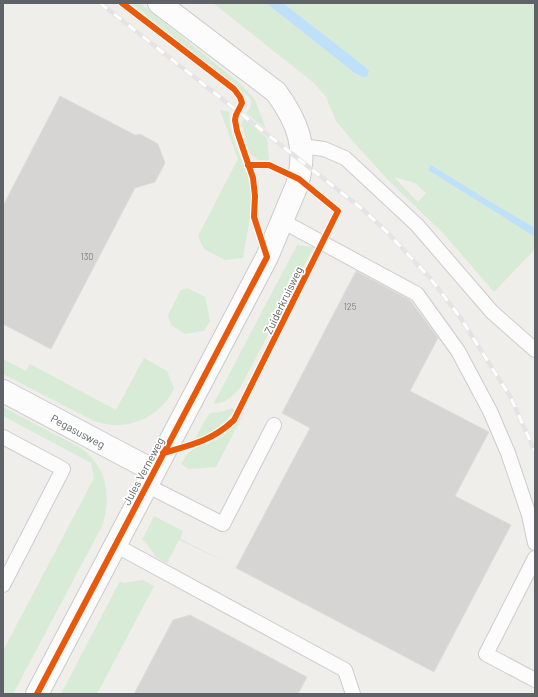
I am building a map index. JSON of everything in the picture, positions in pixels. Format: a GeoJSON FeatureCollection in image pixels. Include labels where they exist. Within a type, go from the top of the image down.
{"type":"FeatureCollection","features":[{"type":"Feature","properties":{"kind":"street"},"geometry":{"type":"LineString","coordinates":[[159,3],[276,92],[290,112],[300,138],[302,154]]}},
{"type":"Feature","properties":{"kind":"street","name":"Jules Verneweg"},"geometry":{"type":"LineString","coordinates":[[37,694],[267,258],[297,185],[302,154]]}},
{"type":"Feature","properties":{"kind":"street","name":"Pegasusweg"},"geometry":{"type":"LineString","coordinates":[[3,392],[150,478]]}},
{"type":"Feature","properties":{"kind":"lane"},"geometry":{"type":"LineString","coordinates":[[302,154],[324,149],[345,158],[417,225],[492,312],[535,350]]}},
{"type":"Feature","properties":{"kind":"lane"},"geometry":{"type":"LineString","coordinates":[[282,221],[417,294],[458,350],[490,411],[508,453],[529,515],[535,543]]}},
{"type":"Feature","properties":{"kind":"lane"},"geometry":{"type":"LineString","coordinates":[[150,478],[222,524],[274,425]]}},
{"type":"Feature","properties":{"kind":"lane"},"geometry":{"type":"LineString","coordinates":[[3,437],[63,469],[3,585]]}},
{"type":"Feature","properties":{"kind":"lane"},"geometry":{"type":"LineString","coordinates":[[115,545],[345,670],[353,694]]}},
{"type":"Feature","properties":{"kind":"lane"},"geometry":{"type":"LineString","coordinates":[[535,558],[486,654],[535,680]]}},
{"type":"Feature","properties":{"kind":"green space"},"geometry":{"type":"Polygon","coordinates":[[[131,3],[140,3],[242,85],[255,100],[266,129],[246,113],[251,105],[249,97],[131,3]]]}},
{"type":"Feature","properties":{"kind":"green space"},"geometry":{"type":"Polygon","coordinates":[[[213,3],[266,3],[356,74],[367,77],[364,66],[283,3],[535,3],[535,228],[431,165],[428,170],[535,237],[535,249],[494,292],[443,233],[390,182],[357,146],[336,121],[326,97],[314,83],[213,3]],[[394,177],[418,202],[426,193],[415,183],[394,177]]]}},
{"type":"Feature","properties":{"kind":"green space"},"geometry":{"type":"Polygon","coordinates":[[[220,110],[229,112],[231,130],[248,176],[251,194],[249,222],[243,258],[225,260],[204,249],[198,236],[238,159],[220,110]]]}},
{"type":"Feature","properties":{"kind":"green space"},"geometry":{"type":"Polygon","coordinates":[[[243,118],[267,138],[269,160],[258,160],[249,153],[242,125],[243,118]]]}},
{"type":"Feature","properties":{"kind":"green space"},"geometry":{"type":"Polygon","coordinates":[[[297,245],[314,247],[240,388],[226,400],[216,404],[214,403],[297,245]]]}},
{"type":"Feature","properties":{"kind":"green space"},"geometry":{"type":"Polygon","coordinates":[[[187,288],[205,297],[210,321],[204,331],[185,334],[171,325],[168,315],[181,290],[187,288]]]}},
{"type":"Feature","properties":{"kind":"green space"},"geometry":{"type":"Polygon","coordinates":[[[144,358],[167,371],[174,389],[159,409],[150,416],[129,424],[117,425],[94,421],[3,374],[3,359],[26,371],[30,364],[116,410],[144,358]]]}},
{"type":"Feature","properties":{"kind":"green space"},"geometry":{"type":"Polygon","coordinates":[[[3,407],[82,449],[90,456],[102,474],[107,494],[107,505],[102,526],[13,694],[3,694],[3,651],[94,478],[91,463],[3,416],[3,407]]]}},
{"type":"Feature","properties":{"kind":"green space"},"geometry":{"type":"Polygon","coordinates":[[[233,408],[234,411],[218,428],[208,434],[197,438],[196,437],[208,415],[233,408]]]}},
{"type":"Feature","properties":{"kind":"green space"},"geometry":{"type":"Polygon","coordinates":[[[245,411],[216,467],[189,469],[181,464],[192,450],[225,435],[236,424],[245,411]]]}},
{"type":"Feature","properties":{"kind":"green space"},"geometry":{"type":"Polygon","coordinates":[[[154,516],[183,531],[180,539],[236,567],[179,540],[167,563],[156,557],[145,541],[142,540],[154,516]]]}},
{"type":"Feature","properties":{"kind":"green space"},"geometry":{"type":"Polygon","coordinates":[[[143,580],[154,586],[97,694],[61,694],[120,581],[123,583],[143,580]]]}},
{"type":"Feature","properties":{"kind":"water"},"geometry":{"type":"Polygon","coordinates":[[[266,3],[283,3],[364,66],[369,71],[367,77],[356,74],[266,3]]]}},
{"type":"Feature","properties":{"kind":"water"},"geometry":{"type":"Polygon","coordinates":[[[431,165],[535,228],[535,237],[428,170],[431,165]]]}},
{"type":"Feature","properties":{"kind":"building"},"geometry":{"type":"Polygon","coordinates":[[[60,96],[135,135],[140,134],[158,144],[165,163],[155,182],[135,188],[51,349],[3,324],[3,206],[60,96]]]}},
{"type":"Feature","properties":{"kind":"building"},"geometry":{"type":"Polygon","coordinates":[[[356,271],[410,300],[438,338],[410,391],[489,432],[455,496],[511,525],[434,672],[236,568],[310,428],[282,413],[356,271]]]}},
{"type":"Feature","properties":{"kind":"building"},"geometry":{"type":"Polygon","coordinates":[[[190,615],[307,677],[298,694],[134,694],[173,620],[190,615]]]}},
{"type":"Feature","properties":{"kind":"railway"},"geometry":{"type":"LineString","coordinates":[[100,3],[361,208],[386,231],[430,278],[460,317],[511,398],[535,452]]}},
{"type":"Feature","properties":{"kind":"cycle path"},"geometry":{"type":"LineString","coordinates":[[37,694],[267,257],[254,217],[255,196],[253,178],[237,131],[235,120],[242,103],[240,97],[234,89],[122,3]]}},
{"type":"Feature","properties":{"kind":"cycle path","name":"Zuiderkruisweg"},"geometry":{"type":"LineString","coordinates":[[163,453],[192,445],[209,438],[218,433],[234,420],[338,211],[299,179],[269,165],[248,165]]}}]}
